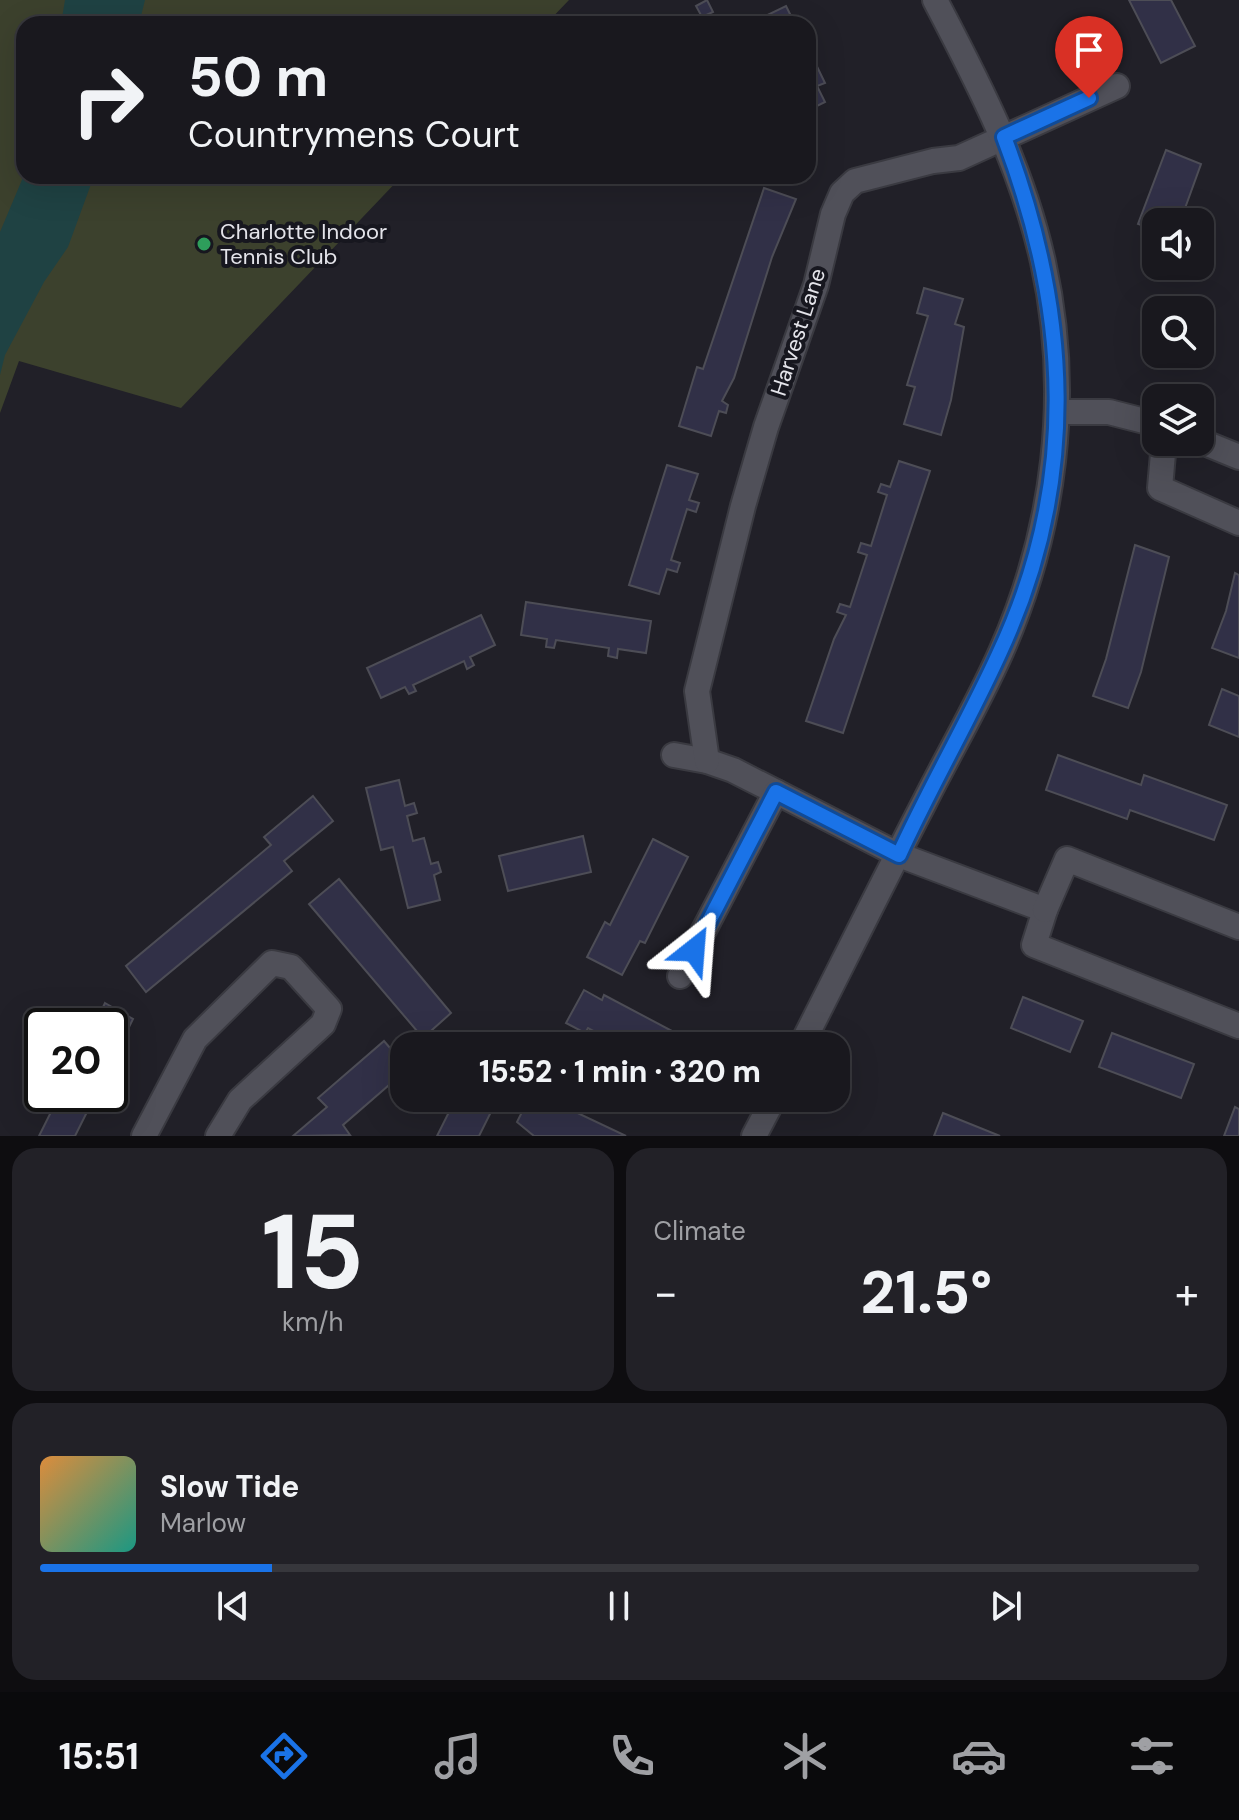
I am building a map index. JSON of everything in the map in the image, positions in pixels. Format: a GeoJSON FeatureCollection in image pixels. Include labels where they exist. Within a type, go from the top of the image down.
{"type":"FeatureCollection","features":[{"type":"Feature","properties":{"kind":"street"},"geometry":{"type":"LineString","coordinates":[[808,1032],[1000,653],[1036,555],[1050,493],[1057,412],[1054,322],[1043,261],[1004,137],[935,0]]}},
{"type":"Feature","properties":{"kind":"street","name":"Harvest Lane"},"geometry":{"type":"LineString","coordinates":[[707,761],[697,691],[766,427],[816,285],[833,214],[842,193],[855,181],[933,161],[959,158],[1117,86]]}},
{"type":"Feature","properties":{"kind":"street"},"geometry":{"type":"LineString","coordinates":[[1057,412],[1109,412],[1142,420]]}},
{"type":"Feature","properties":{"kind":"street"},"geometry":{"type":"LineString","coordinates":[[1214,447],[1239,457]]}},
{"type":"Feature","properties":{"kind":"street"},"geometry":{"type":"LineString","coordinates":[[1163,456],[1160,488],[1239,523]]}},
{"type":"Feature","properties":{"kind":"street"},"geometry":{"type":"LineString","coordinates":[[674,755],[733,770],[899,855],[1045,910]]}},
{"type":"Feature","properties":{"kind":"street"},"geometry":{"type":"LineString","coordinates":[[680,976],[776,792]]}},
{"type":"Feature","properties":{"kind":"street"},"geometry":{"type":"LineString","coordinates":[[1239,927],[1067,859],[1034,945],[1239,1026]]}},
{"type":"Feature","properties":{"kind":"street"},"geometry":{"type":"LineString","coordinates":[[144,1136],[195,1039],[272,963],[291,967],[329,1009],[323,1024],[240,1100],[218,1136]]}},
{"type":"Feature","properties":{"kind":"street"},"geometry":{"type":"LineString","coordinates":[[754,1136],[767,1112]]}},
{"type":"Feature","properties":{"kind":"shaded area","name":"Charlotte Indoor Tennis Club"},"geometry":{"type":"Polygon","coordinates":[[[0,0],[569,0],[554,16],[16,16],[16,184],[394,184],[181,408],[19,361],[0,413],[0,0]]]}},
{"type":"Feature","properties":{"kind":"shaded area"},"geometry":{"type":"Polygon","coordinates":[[[65,0],[145,0],[141,16],[62,16],[65,0]]]}},
{"type":"Feature","properties":{"kind":"shaded area"},"geometry":{"type":"Polygon","coordinates":[[[20,184],[91,184],[68,247],[44,282],[5,355],[0,375],[0,232],[20,184]]]}},
{"type":"Feature","properties":{"kind":"building"},"geometry":{"type":"Polygon","coordinates":[[[707,0],[713,12],[701,16],[696,6],[707,0]]]}},
{"type":"Feature","properties":{"kind":"building"},"geometry":{"type":"Polygon","coordinates":[[[1129,0],[1171,0],[1195,46],[1161,63],[1129,0]]]}},
{"type":"Feature","properties":{"kind":"building"},"geometry":{"type":"Polygon","coordinates":[[[786,6],[791,16],[765,16],[786,6]]]}},
{"type":"Feature","properties":{"kind":"building"},"geometry":{"type":"Polygon","coordinates":[[[816,64],[825,83],[817,86],[825,102],[816,106],[816,64]]]}},
{"type":"Feature","properties":{"kind":"building"},"geometry":{"type":"Polygon","coordinates":[[[1166,150],[1201,164],[1185,208],[1144,208],[1166,150]]]}},
{"type":"Feature","properties":{"kind":"building"},"geometry":{"type":"Polygon","coordinates":[[[764,188],[796,199],[772,257],[734,378],[722,401],[728,405],[726,413],[719,411],[711,436],[679,426],[697,367],[703,369],[764,188]]]}},
{"type":"Feature","properties":{"kind":"building"},"geometry":{"type":"Polygon","coordinates":[[[924,288],[963,299],[955,324],[964,327],[951,400],[941,435],[904,424],[915,387],[907,385],[928,316],[917,313],[924,288]]]}},
{"type":"Feature","properties":{"kind":"building"},"geometry":{"type":"Polygon","coordinates":[[[899,461],[930,471],[843,733],[806,721],[834,639],[846,615],[837,612],[840,604],[850,607],[867,555],[858,552],[861,543],[871,546],[887,495],[878,492],[881,484],[890,487],[899,461]]]}},
{"type":"Feature","properties":{"kind":"building"},"geometry":{"type":"Polygon","coordinates":[[[667,465],[698,474],[689,500],[699,503],[696,512],[687,509],[671,560],[680,563],[677,572],[667,569],[659,594],[629,585],[667,465]]]}},
{"type":"Feature","properties":{"kind":"building"},"geometry":{"type":"Polygon","coordinates":[[[1135,545],[1169,557],[1141,672],[1128,708],[1093,696],[1106,659],[1135,545]]]}},
{"type":"Feature","properties":{"kind":"building"},"geometry":{"type":"Polygon","coordinates":[[[1235,573],[1239,575],[1239,658],[1212,648],[1226,611],[1235,573]]]}},
{"type":"Feature","properties":{"kind":"building"},"geometry":{"type":"Polygon","coordinates":[[[526,602],[651,621],[646,653],[618,649],[617,658],[608,656],[609,648],[556,640],[554,648],[546,647],[547,639],[521,635],[526,602]]]}},
{"type":"Feature","properties":{"kind":"building"},"geometry":{"type":"Polygon","coordinates":[[[481,615],[495,645],[470,657],[474,665],[467,669],[464,661],[413,685],[416,691],[409,694],[405,687],[381,698],[367,668],[481,615]]]}},
{"type":"Feature","properties":{"kind":"building"},"geometry":{"type":"Polygon","coordinates":[[[1222,689],[1239,696],[1239,737],[1209,725],[1222,689]]]}},
{"type":"Feature","properties":{"kind":"building"},"geometry":{"type":"Polygon","coordinates":[[[1058,755],[1141,785],[1144,775],[1227,805],[1214,840],[1130,810],[1127,819],[1046,790],[1058,755]]]}},
{"type":"Feature","properties":{"kind":"building"},"geometry":{"type":"Polygon","coordinates":[[[399,780],[405,806],[414,803],[417,813],[407,816],[413,841],[424,838],[431,864],[438,862],[441,872],[434,875],[440,900],[408,908],[393,847],[381,850],[366,788],[399,780]]]}},
{"type":"Feature","properties":{"kind":"building"},"geometry":{"type":"Polygon","coordinates":[[[313,796],[333,821],[284,861],[292,871],[146,992],[126,966],[271,845],[264,837],[313,796]]]}},
{"type":"Feature","properties":{"kind":"building"},"geometry":{"type":"Polygon","coordinates":[[[583,836],[591,872],[508,891],[499,856],[583,836]]]}},
{"type":"Feature","properties":{"kind":"building"},"geometry":{"type":"Polygon","coordinates":[[[653,839],[688,857],[645,943],[640,941],[622,975],[587,957],[605,922],[610,925],[653,839]]]}},
{"type":"Feature","properties":{"kind":"building"},"geometry":{"type":"Polygon","coordinates":[[[339,879],[451,1013],[430,1032],[418,1032],[309,904],[339,879]]]}},
{"type":"Feature","properties":{"kind":"building"},"geometry":{"type":"Polygon","coordinates":[[[584,990],[602,1000],[604,995],[674,1032],[596,1032],[588,1028],[583,1032],[566,1023],[584,990]]]}},
{"type":"Feature","properties":{"kind":"building"},"geometry":{"type":"Polygon","coordinates":[[[1023,997],[1083,1021],[1070,1052],[1011,1028],[1023,997]]]}},
{"type":"Feature","properties":{"kind":"building"},"geometry":{"type":"Polygon","coordinates":[[[1112,1033],[1194,1064],[1181,1098],[1099,1067],[1112,1033]]]}},
{"type":"Feature","properties":{"kind":"building"},"geometry":{"type":"Polygon","coordinates":[[[384,1041],[390,1048],[390,1084],[343,1125],[350,1135],[293,1136],[327,1107],[318,1098],[384,1041]]]}},
{"type":"Feature","properties":{"kind":"building"},"geometry":{"type":"Polygon","coordinates":[[[1235,1107],[1239,1109],[1239,1136],[1224,1136],[1235,1107]]]}},
{"type":"Feature","properties":{"kind":"building"},"geometry":{"type":"Polygon","coordinates":[[[51,1112],[87,1112],[75,1136],[39,1136],[51,1112]]]}},
{"type":"Feature","properties":{"kind":"building"},"geometry":{"type":"Polygon","coordinates":[[[449,1112],[491,1112],[479,1136],[437,1136],[449,1112]]]}},
{"type":"Feature","properties":{"kind":"building"},"geometry":{"type":"Polygon","coordinates":[[[522,1112],[575,1112],[626,1136],[534,1136],[517,1122],[522,1112]]]}},
{"type":"Feature","properties":{"kind":"building"},"geometry":{"type":"Polygon","coordinates":[[[943,1113],[1000,1136],[934,1136],[943,1113]]]}},
{"type":"Feature","properties":{"kind":"place","name":"Charlotte Indoor Tennis Club"},"geometry":{"type":"Point","coordinates":[204,244]}},
{"type":"Feature","properties":{"kind":"route"},"geometry":{"type":"LineString","coordinates":[[694,950],[776,792],[899,855],[1000,653],[1036,555],[1050,493],[1057,428],[1054,322],[1043,261],[1004,137],[1089,98]]}}]}
